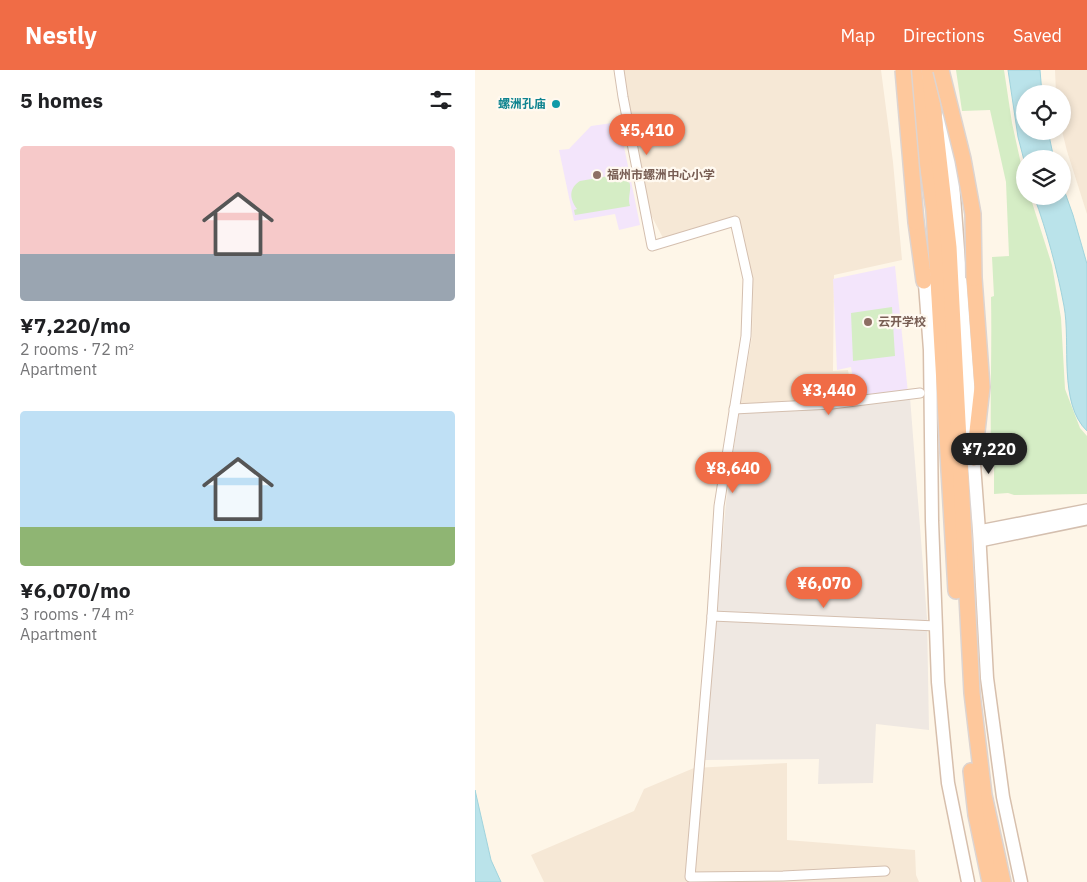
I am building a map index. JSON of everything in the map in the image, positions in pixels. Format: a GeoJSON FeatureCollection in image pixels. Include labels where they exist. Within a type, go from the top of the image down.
{"type":"FeatureCollection","features":[{"type":"Feature","properties":{"kind":"highway"},"geometry":{"type":"LineString","coordinates":[[902,70],[916,222],[924,281]]}},
{"type":"Feature","properties":{"kind":"highway"},"geometry":{"type":"LineString","coordinates":[[915,70],[935,211],[950,497],[967,741],[976,815],[993,866],[1003,882]]}},
{"type":"Feature","properties":{"kind":"highway"},"geometry":{"type":"LineString","coordinates":[[929,70],[949,247],[972,693],[993,866],[990,882]]}},
{"type":"Feature","properties":{"kind":"highway"},"geometry":{"type":"LineString","coordinates":[[941,70],[963,159],[973,214],[974,278],[982,387],[974,458]]}},
{"type":"Feature","properties":{"kind":"main road"},"geometry":{"type":"LineString","coordinates":[[902,70],[910,117],[921,215],[930,350],[932,522],[937,626],[936,655],[943,743],[952,804],[968,882]]}},
{"type":"Feature","properties":{"kind":"main road"},"geometry":{"type":"LineString","coordinates":[[945,70],[980,536],[984,636],[993,730],[1006,814],[1021,882]]}},
{"type":"Feature","properties":{"kind":"street"},"geometry":{"type":"LineString","coordinates":[[619,70],[652,246],[735,221],[748,278],[746,336],[719,506],[712,616],[690,876],[782,879],[885,871]]}},
{"type":"Feature","properties":{"kind":"street"},"geometry":{"type":"LineString","coordinates":[[734,409],[797,407],[920,393]]}},
{"type":"Feature","properties":{"kind":"street"},"geometry":{"type":"LineString","coordinates":[[980,536],[1087,510]]}},
{"type":"Feature","properties":{"kind":"street"},"geometry":{"type":"LineString","coordinates":[[980,536],[1087,519]]}},
{"type":"Feature","properties":{"kind":"street"},"geometry":{"type":"LineString","coordinates":[[712,616],[937,626]]}},
{"type":"Feature","properties":{"kind":"shaded area"},"geometry":{"type":"Polygon","coordinates":[[[623,70],[881,70],[893,162],[902,260],[834,275],[833,371],[848,370],[853,400],[740,407],[752,336],[753,281],[736,220],[663,238],[649,211],[623,70]]]}},
{"type":"Feature","properties":{"kind":"shaded area"},"geometry":{"type":"Polygon","coordinates":[[[1055,70],[1087,70],[1087,214],[1071,164],[1071,150],[1067,150],[1064,140],[1071,140],[1071,85],[1056,85],[1055,70]]]}},
{"type":"Feature","properties":{"kind":"shaded area","name":"福州市螺洲中心小学"},"geometry":{"type":"Polygon","coordinates":[[[619,122],[640,225],[619,230],[615,214],[574,221],[559,150],[569,149],[591,126],[619,122]]]}},
{"type":"Feature","properties":{"kind":"shaded area","name":"云开学校"},"geometry":{"type":"Polygon","coordinates":[[[895,266],[908,393],[856,398],[851,367],[837,370],[833,279],[895,266]]]}},
{"type":"Feature","properties":{"kind":"shaded area"},"geometry":{"type":"Polygon","coordinates":[[[910,397],[927,618],[929,730],[876,724],[873,783],[818,784],[819,759],[703,760],[726,502],[739,412],[910,397]]]}},
{"type":"Feature","properties":{"kind":"shaded area"},"geometry":{"type":"Polygon","coordinates":[[[787,763],[787,840],[915,850],[916,875],[919,882],[544,882],[531,855],[634,811],[644,789],[694,768],[787,763]]]}},
{"type":"Feature","properties":{"kind":"green space"},"geometry":{"type":"Polygon","coordinates":[[[956,70],[1004,70],[1018,150],[1016,150],[1016,205],[1033,205],[1052,265],[1061,318],[1065,389],[1080,428],[1087,436],[1087,494],[994,494],[994,452],[991,451],[991,297],[994,296],[992,257],[1009,256],[1006,182],[990,110],[962,111],[956,70]]]}},
{"type":"Feature","properties":{"kind":"green space"},"geometry":{"type":"Polygon","coordinates":[[[620,174],[629,181],[630,206],[575,215],[574,210],[577,209],[571,194],[576,184],[580,181],[620,174]]]}},
{"type":"Feature","properties":{"kind":"green space"},"geometry":{"type":"Polygon","coordinates":[[[892,307],[895,356],[853,361],[851,313],[892,307]]]}},
{"type":"Feature","properties":{"kind":"water"},"geometry":{"type":"Polygon","coordinates":[[[1008,70],[1040,70],[1041,85],[1016,85],[1016,124],[1008,70]]]}},
{"type":"Feature","properties":{"kind":"water"},"geometry":{"type":"Polygon","coordinates":[[[1019,140],[1050,140],[1052,150],[1021,150],[1019,140]]]}},
{"type":"Feature","properties":{"kind":"water"},"geometry":{"type":"Polygon","coordinates":[[[1037,205],[1069,205],[1087,264],[1087,431],[1078,419],[1072,405],[1067,372],[1064,306],[1037,205]]]}},
{"type":"Feature","properties":{"kind":"water"},"geometry":{"type":"Polygon","coordinates":[[[475,790],[491,860],[501,882],[475,882],[475,790]]]}},
{"type":"Feature","properties":{"kind":"place","name":"螺洲孔庙"},"geometry":{"type":"Point","coordinates":[556,104]}},
{"type":"Feature","properties":{"kind":"place","name":"福州市螺洲中心小学"},"geometry":{"type":"Point","coordinates":[597,175]}},
{"type":"Feature","properties":{"kind":"place","name":"云开学校"},"geometry":{"type":"Point","coordinates":[868,322]}}]}
